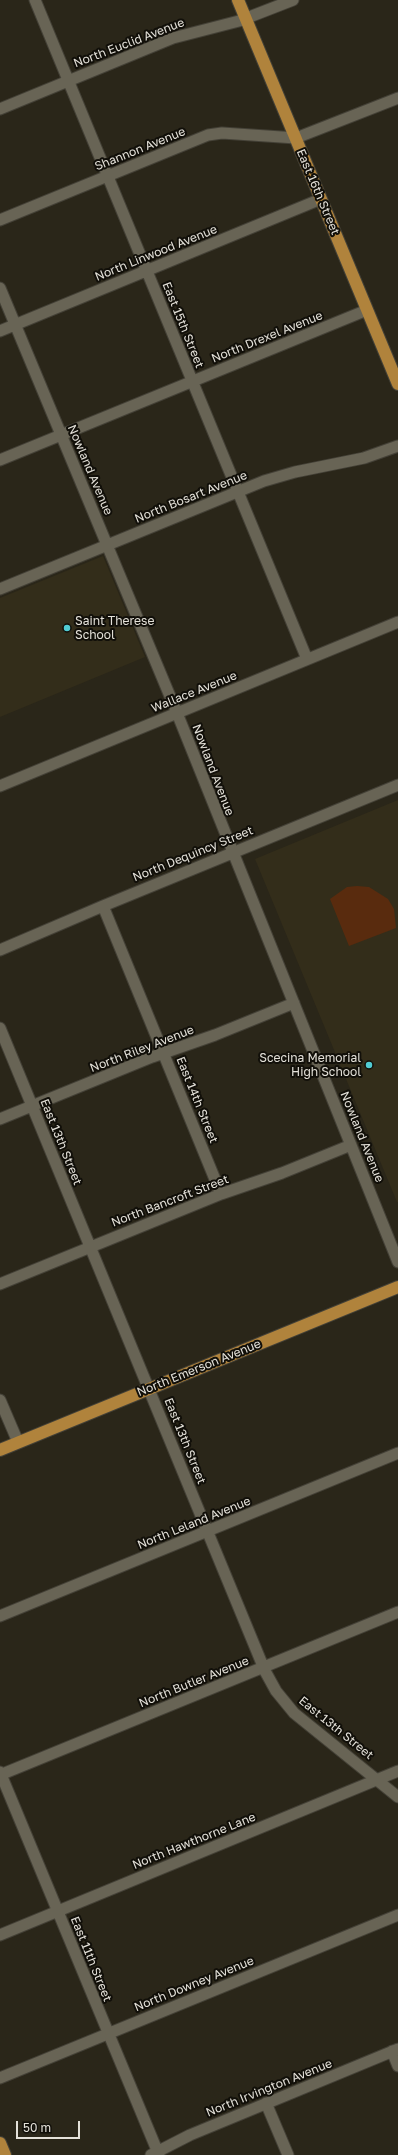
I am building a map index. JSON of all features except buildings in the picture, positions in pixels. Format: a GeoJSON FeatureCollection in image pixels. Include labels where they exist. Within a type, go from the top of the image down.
{"type":"FeatureCollection","features":[{"type":"Feature","properties":{"kind":"main road","name":"East 16th Street"},"geometry":{"type":"LineString","coordinates":[[238,0],[398,384]]}},
{"type":"Feature","properties":{"kind":"main road","name":"North Emerson Avenue"},"geometry":{"type":"LineString","coordinates":[[0,1450],[398,1287]]}},
{"type":"Feature","properties":{"kind":"main road"},"geometry":{"type":"LineString","coordinates":[[0,2143],[5,2155]]}},
{"type":"Feature","properties":{"kind":"street","name":"East 15th Street"},"geometry":{"type":"LineString","coordinates":[[35,0],[307,659]]}},
{"type":"Feature","properties":{"kind":"street","name":"North Euclid Avenue"},"geometry":{"type":"LineString","coordinates":[[0,109],[173,38],[246,19],[293,0]]}},
{"type":"Feature","properties":{"kind":"street"},"geometry":{"type":"LineString","coordinates":[[296,138],[398,98]]}},
{"type":"Feature","properties":{"kind":"street","name":"Shannon Avenue"},"geometry":{"type":"LineString","coordinates":[[0,220],[212,134],[296,138]]}},
{"type":"Feature","properties":{"kind":"street","name":"North Linwood Avenue"},"geometry":{"type":"LineString","coordinates":[[0,331],[321,199]]}},
{"type":"Feature","properties":{"kind":"street","name":"Nowland Avenue"},"geometry":{"type":"LineString","coordinates":[[0,288],[177,713],[398,1262]]}},
{"type":"Feature","properties":{"kind":"street","name":"North Drexel Avenue"},"geometry":{"type":"LineString","coordinates":[[0,460],[367,310]]}},
{"type":"Feature","properties":{"kind":"street","name":"North Bosart Avenue"},"geometry":{"type":"LineString","coordinates":[[0,589],[238,491],[283,475],[364,458],[398,446]]}},
{"type":"Feature","properties":{"kind":"street","name":"Wallace Avenue"},"geometry":{"type":"LineString","coordinates":[[0,786],[398,622]]}},
{"type":"Feature","properties":{"kind":"street","name":"North Dequincy Street"},"geometry":{"type":"LineString","coordinates":[[0,950],[232,852],[398,785]]}},
{"type":"Feature","properties":{"kind":"street","name":"East 14th Street"},"geometry":{"type":"LineString","coordinates":[[103,906],[221,1194]]}},
{"type":"Feature","properties":{"kind":"street","name":"North Riley Avenue"},"geometry":{"type":"LineString","coordinates":[[0,1119],[164,1053],[215,1035],[294,1003]]}},
{"type":"Feature","properties":{"kind":"street","name":"East 13th Street"},"geometry":{"type":"LineString","coordinates":[[0,1028],[263,1667],[276,1691],[294,1713],[378,1779],[398,1797]]}},
{"type":"Feature","properties":{"kind":"street","name":"North Bancroft Street"},"geometry":{"type":"LineString","coordinates":[[0,1284],[221,1194],[282,1173],[351,1145]]}},
{"type":"Feature","properties":{"kind":"street"},"geometry":{"type":"LineString","coordinates":[[0,1400],[18,1442]]}},
{"type":"Feature","properties":{"kind":"street","name":"North Leland Avenue"},"geometry":{"type":"LineString","coordinates":[[0,1616],[398,1453]]}},
{"type":"Feature","properties":{"kind":"street","name":"North Butler Avenue"},"geometry":{"type":"LineString","coordinates":[[0,1774],[398,1612]]}},
{"type":"Feature","properties":{"kind":"street","name":"North Hawthorne Lane"},"geometry":{"type":"LineString","coordinates":[[0,1934],[398,1771]]}},
{"type":"Feature","properties":{"kind":"street","name":"East 11th Street"},"geometry":{"type":"LineString","coordinates":[[0,1774],[108,2034],[155,2154]]}},
{"type":"Feature","properties":{"kind":"street","name":"North Downey Avenue"},"geometry":{"type":"LineString","coordinates":[[0,2078],[398,1915]]}},
{"type":"Feature","properties":{"kind":"street"},"geometry":{"type":"LineString","coordinates":[[395,2050],[398,2066]]}},
{"type":"Feature","properties":{"kind":"street","name":"North Irvington Avenue"},"geometry":{"type":"LineString","coordinates":[[155,2154],[190,2135],[395,2050]]}},
{"type":"Feature","properties":{"kind":"street"},"geometry":{"type":"LineString","coordinates":[[266,2103],[288,2155]]}},
{"type":"Feature","properties":{"kind":"shaded area","name":"Saint Therese School"},"geometry":{"type":"Polygon","coordinates":[[[103,556],[145,657],[0,717],[0,598],[103,556]]]}},
{"type":"Feature","properties":{"kind":"shaded area","name":"Scecina Memorial High School"},"geometry":{"type":"Polygon","coordinates":[[[398,800],[398,1202],[397,1202],[255,859],[398,800]]]}},
{"type":"Feature","properties":{"kind":"shaded area"},"geometry":{"type":"Polygon","coordinates":[[[347,887],[369,887],[388,899],[394,909],[396,928],[349,946],[330,899],[347,887]]]}},
{"type":"Feature","properties":{"kind":"place","name":"Saint Therese School"},"geometry":{"type":"Point","coordinates":[67,628]}},
{"type":"Feature","properties":{"kind":"place","name":"Scecina Memorial High School"},"geometry":{"type":"Point","coordinates":[369,1065]}}]}
